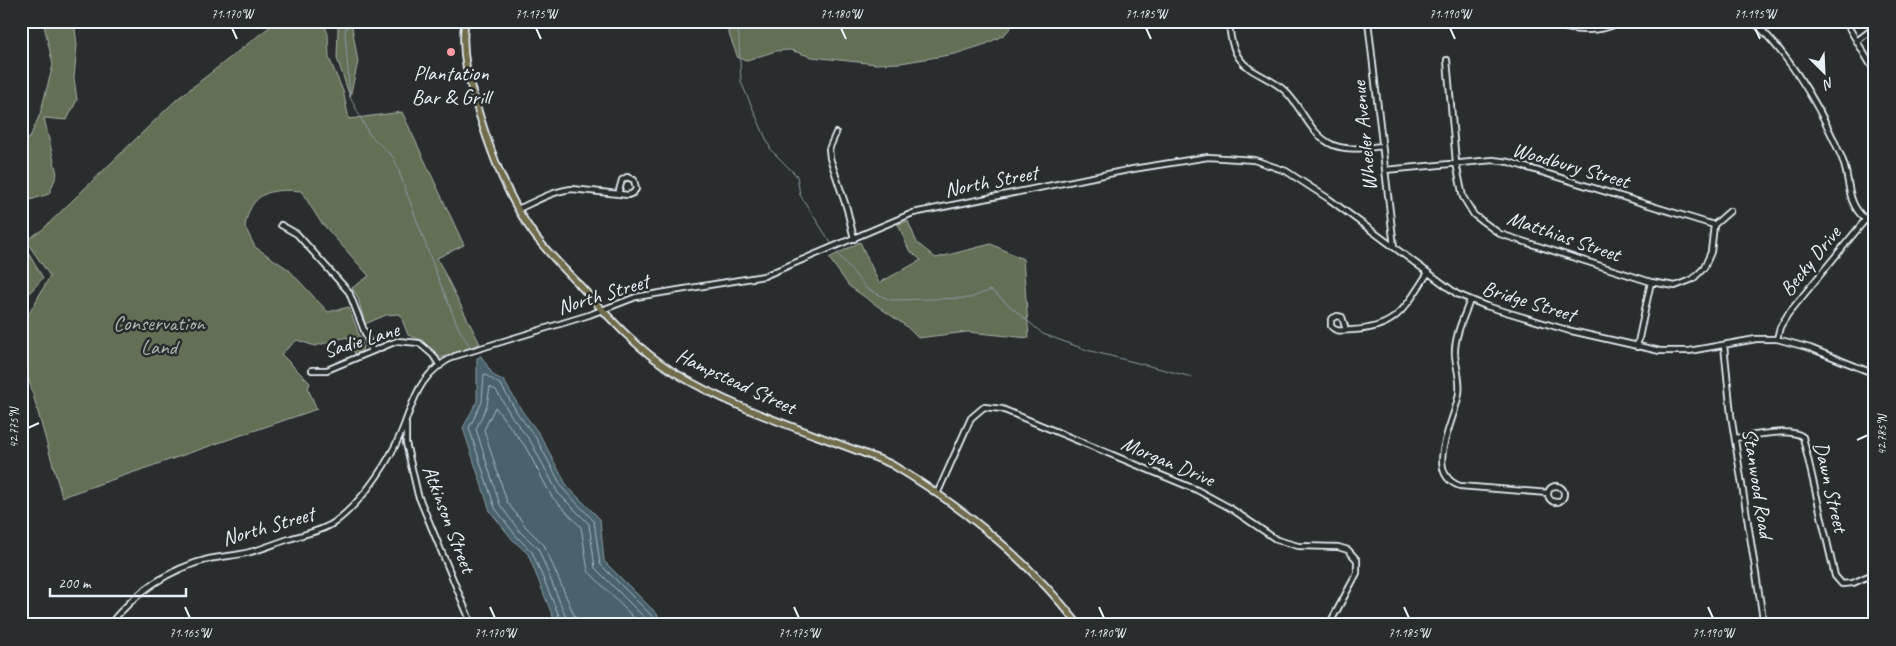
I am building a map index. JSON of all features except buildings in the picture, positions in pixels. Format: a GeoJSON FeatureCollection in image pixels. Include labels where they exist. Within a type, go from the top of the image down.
{"type":"FeatureCollection","features":[{"type":"Feature","properties":{"kind":"main road","name":"Hampstead Street"},"geometry":{"type":"LineString","coordinates":[[464,21],[462,43],[471,89],[499,170],[518,209],[534,234],[628,339],[674,372],[730,401],[891,464],[937,494],[1025,563],[1079,625]]}},
{"type":"Feature","properties":{"kind":"street"},"geometry":{"type":"LineString","coordinates":[[1229,21],[1230,36],[1238,57],[1245,65],[1286,92],[1319,136],[1332,144],[1342,147],[1382,146]]}},
{"type":"Feature","properties":{"kind":"street","name":"Wheeler Avenue"},"geometry":{"type":"LineString","coordinates":[[1368,21],[1394,247]]}},
{"type":"Feature","properties":{"kind":"street"},"geometry":{"type":"LineString","coordinates":[[1545,21],[1581,30],[1606,28],[1623,21]]}},
{"type":"Feature","properties":{"kind":"street"},"geometry":{"type":"LineString","coordinates":[[1753,21],[1781,52],[1801,80],[1841,155],[1854,208],[1866,219]]}},
{"type":"Feature","properties":{"kind":"street"},"geometry":{"type":"LineString","coordinates":[[1845,21],[1875,72]]}},
{"type":"Feature","properties":{"kind":"street"},"geometry":{"type":"LineString","coordinates":[[1857,41],[1875,27]]}},
{"type":"Feature","properties":{"kind":"street","name":"Matthias Street"},"geometry":{"type":"LineString","coordinates":[[1447,60],[1456,163],[1467,207],[1478,218],[1500,234],[1651,282],[1679,285],[1698,276],[1708,260],[1714,225]]}},
{"type":"Feature","properties":{"kind":"street"},"geometry":{"type":"LineString","coordinates":[[836,133],[829,150],[830,158],[848,209],[854,239]]}},
{"type":"Feature","properties":{"kind":"street","name":"North Street"},"geometry":{"type":"LineString","coordinates":[[109,625],[134,598],[177,570],[208,559],[252,552],[334,523],[381,470],[406,422],[415,392],[440,366],[460,354],[646,295],[764,276],[854,239],[894,220],[927,210],[1133,169],[1208,157]]}},
{"type":"Feature","properties":{"kind":"street","name":"Bridge Street"},"geometry":{"type":"LineString","coordinates":[[1208,157],[1254,160],[1286,171],[1330,199],[1457,294],[1470,300],[1562,329],[1637,347],[1678,352],[1756,339],[1777,339],[1810,348],[1875,374]]}},
{"type":"Feature","properties":{"kind":"street","name":"Woodbury Street"},"geometry":{"type":"LineString","coordinates":[[1385,170],[1494,160],[1509,162],[1714,225]]}},
{"type":"Feature","properties":{"kind":"street"},"geometry":{"type":"LineString","coordinates":[[518,209],[562,190],[572,189],[618,194],[633,193],[637,187],[635,181],[629,177],[622,180],[618,194]]}},
{"type":"Feature","properties":{"kind":"street","name":"Becky Drive"},"geometry":{"type":"LineString","coordinates":[[1777,339],[1780,327],[1788,314],[1875,208]]}},
{"type":"Feature","properties":{"kind":"street"},"geometry":{"type":"LineString","coordinates":[[1714,225],[1730,211]]}},
{"type":"Feature","properties":{"kind":"street"},"geometry":{"type":"LineString","coordinates":[[281,225],[297,234],[350,292],[372,351]]}},
{"type":"Feature","properties":{"kind":"street"},"geometry":{"type":"LineString","coordinates":[[1346,330],[1370,329],[1388,322],[1404,308],[1428,273]]}},
{"type":"Feature","properties":{"kind":"street"},"geometry":{"type":"LineString","coordinates":[[1637,347],[1651,282]]}},
{"type":"Feature","properties":{"kind":"street"},"geometry":{"type":"LineString","coordinates":[[1470,300],[1455,347],[1459,392],[1442,456],[1444,472],[1450,480],[1460,486],[1548,494]]}},
{"type":"Feature","properties":{"kind":"street","name":"Sadie Lane"},"geometry":{"type":"LineString","coordinates":[[312,370],[327,370],[397,341],[410,341],[426,349],[440,366]]}},
{"type":"Feature","properties":{"kind":"street","name":"Stanwood Road"},"geometry":{"type":"LineString","coordinates":[[1724,345],[1735,438],[1764,625]]}},
{"type":"Feature","properties":{"kind":"street","name":"Morgan Drive"},"geometry":{"type":"LineString","coordinates":[[937,494],[971,418],[984,407],[1002,409],[1197,490],[1230,508],[1277,540],[1298,546],[1338,547],[1348,550],[1356,560],[1357,573],[1329,625]]}},
{"type":"Feature","properties":{"kind":"street","name":"Atkinson Street"},"geometry":{"type":"LineString","coordinates":[[406,422],[406,444],[418,495],[472,625]]}},
{"type":"Feature","properties":{"kind":"street","name":"Dawn Street"},"geometry":{"type":"LineString","coordinates":[[1735,438],[1793,432],[1803,437],[1832,566],[1840,582],[1853,583],[1875,573]]}},
{"type":"Feature","properties":{"kind":"green space"},"geometry":{"type":"Polygon","coordinates":[[[43,21],[74,21],[77,45],[74,78],[77,100],[67,120],[44,118],[57,174],[49,194],[30,200],[21,199],[21,145],[30,137],[40,114],[53,65],[43,21]]]}},
{"type":"Feature","properties":{"kind":"green space","name":"Conservation Land"},"geometry":{"type":"Polygon","coordinates":[[[277,21],[323,21],[328,34],[329,58],[343,91],[349,119],[402,112],[464,245],[437,258],[480,344],[441,358],[421,340],[408,335],[400,314],[386,315],[365,324],[358,298],[352,288],[369,276],[320,221],[301,191],[271,192],[256,200],[248,216],[245,227],[255,247],[288,269],[328,312],[349,307],[363,346],[362,351],[355,354],[347,337],[315,346],[297,340],[281,354],[310,383],[308,389],[317,409],[62,497],[26,370],[21,370],[21,328],[50,276],[26,241],[43,229],[176,100],[277,21]]]}},
{"type":"Feature","properties":{"kind":"green space"},"geometry":{"type":"Polygon","coordinates":[[[336,21],[351,21],[358,62],[350,97],[337,58],[338,27],[336,21]]]}},
{"type":"Feature","properties":{"kind":"green space"},"geometry":{"type":"Polygon","coordinates":[[[724,21],[1017,21],[1004,35],[986,44],[955,54],[901,63],[876,64],[812,57],[790,50],[776,51],[747,60],[738,58],[724,21]]]}},
{"type":"Feature","properties":{"kind":"green space"},"geometry":{"type":"Polygon","coordinates":[[[908,221],[917,243],[936,258],[991,244],[1023,259],[1029,338],[967,332],[918,338],[906,326],[849,286],[829,258],[860,242],[879,283],[921,260],[909,250],[898,224],[908,221]]]}},
{"type":"Feature","properties":{"kind":"green space"},"geometry":{"type":"Polygon","coordinates":[[[21,241],[43,278],[21,302],[21,241]]]}},
{"type":"Feature","properties":{"kind":"water"},"geometry":{"type":"Polygon","coordinates":[[[481,356],[493,375],[504,381],[522,411],[540,435],[567,486],[600,519],[604,561],[658,615],[657,625],[563,625],[555,622],[528,554],[512,539],[490,511],[463,428],[477,401],[477,358],[481,356]]]}},
{"type":"Feature","properties":{"kind":"waterway"},"geometry":{"type":"LineString","coordinates":[[348,21],[345,33],[350,97],[369,134],[394,158],[438,278],[459,329],[469,345]]}},
{"type":"Feature","properties":{"kind":"waterway"},"geometry":{"type":"LineString","coordinates":[[738,21],[741,82],[771,150],[797,176],[800,195],[831,243]]}},
{"type":"Feature","properties":{"kind":"waterway"},"geometry":{"type":"LineString","coordinates":[[837,253],[867,289],[890,300],[970,298],[991,290],[1043,334],[1087,350],[1192,377]]}},
{"type":"Feature","properties":{"kind":"place","name":"Plantation Bar & Grill"},"geometry":{"type":"Point","coordinates":[451,52]}}]}
